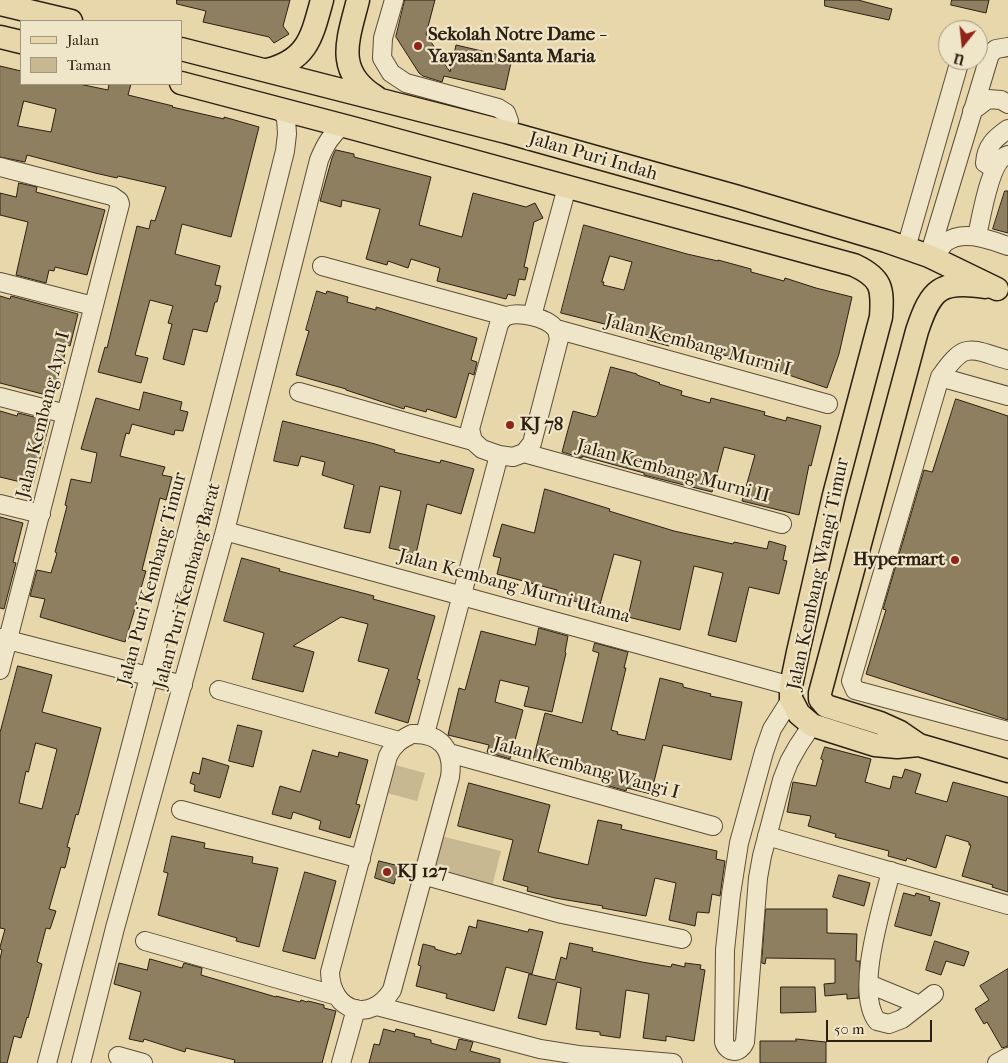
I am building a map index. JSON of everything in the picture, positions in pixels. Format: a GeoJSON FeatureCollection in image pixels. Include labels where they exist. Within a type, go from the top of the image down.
{"type":"FeatureCollection","features":[{"type":"Feature","properties":{"kind":"main road"},"geometry":{"type":"LineString","coordinates":[[266,70],[281,66],[294,59],[304,49],[312,37],[322,0]]}},
{"type":"Feature","properties":{"kind":"main road"},"geometry":{"type":"LineString","coordinates":[[331,0],[339,5],[347,5],[357,0]]}},
{"type":"Feature","properties":{"kind":"main road"},"geometry":{"type":"LineString","coordinates":[[357,0],[347,47],[348,63],[354,78],[365,90],[379,99]]}},
{"type":"Feature","properties":{"kind":"main road"},"geometry":{"type":"LineString","coordinates":[[0,4],[67,20]]}},
{"type":"Feature","properties":{"kind":"main road"},"geometry":{"type":"LineString","coordinates":[[0,37],[20,42]]}},
{"type":"Feature","properties":{"kind":"main road","name":"Jalan Puri Indah"},"geometry":{"type":"LineString","coordinates":[[182,48],[506,132],[735,196],[906,248],[931,257],[1003,291]]}},
{"type":"Feature","properties":{"kind":"main road","name":"Jalan Puri Indah"},"geometry":{"type":"LineString","coordinates":[[182,83],[343,125],[854,265],[868,272],[877,280]]}},
{"type":"Feature","properties":{"kind":"main road","name":"Jalan Kembang Wangi Timur"},"geometry":{"type":"LineString","coordinates":[[792,692],[798,652],[834,495],[881,317],[882,294],[877,280]]}},
{"type":"Feature","properties":{"kind":"main road","name":"Jalan Kembang Wangi Timur"},"geometry":{"type":"LineString","coordinates":[[880,723],[826,706],[820,699],[820,693],[916,331],[926,304],[939,291],[947,287],[958,284],[1003,291]]}},
{"type":"Feature","properties":{"kind":"main road"},"geometry":{"type":"LineString","coordinates":[[834,495],[877,476]]}},
{"type":"Feature","properties":{"kind":"main road"},"geometry":{"type":"LineString","coordinates":[[792,692],[800,714],[812,725],[875,745],[897,747],[919,745]]}},
{"type":"Feature","properties":{"kind":"main road"},"geometry":{"type":"LineString","coordinates":[[880,723],[900,732],[919,745],[1008,771]]}},
{"type":"Feature","properties":{"kind":"street"},"geometry":{"type":"LineString","coordinates":[[394,0],[383,38],[382,58],[391,73],[406,84],[498,108],[506,113],[508,121],[506,132]]}},
{"type":"Feature","properties":{"kind":"street"},"geometry":{"type":"LineString","coordinates":[[988,52],[1008,47]]}},
{"type":"Feature","properties":{"kind":"street"},"geometry":{"type":"LineString","coordinates":[[906,248],[957,70]]}},
{"type":"Feature","properties":{"kind":"street"},"geometry":{"type":"LineString","coordinates":[[931,257],[972,111],[980,70]]}},
{"type":"Feature","properties":{"kind":"street"},"geometry":{"type":"LineString","coordinates":[[972,111],[988,99],[1001,100],[1008,104]]}},
{"type":"Feature","properties":{"kind":"street","name":"Jalan Puri Kembang Timur"},"geometry":{"type":"LineString","coordinates":[[47,1063],[148,676],[216,426],[285,151],[286,118],[278,108]]}},
{"type":"Feature","properties":{"kind":"street","name":"Jalan Puri Kembang Barat"},"geometry":{"type":"LineString","coordinates":[[81,1063],[118,919],[225,531],[319,160],[325,145],[343,125]]}},
{"type":"Feature","properties":{"kind":"street"},"geometry":{"type":"LineString","coordinates":[[994,169],[985,163],[986,155],[990,145],[1008,129]]}},
{"type":"Feature","properties":{"kind":"street"},"geometry":{"type":"LineString","coordinates":[[977,236],[994,169],[1003,156],[1008,155]]}},
{"type":"Feature","properties":{"kind":"street","name":"Jalan Kembang Ayu I"},"geometry":{"type":"LineString","coordinates":[[0,167],[112,196],[119,200],[119,209],[41,514],[4,640],[0,670]]}},
{"type":"Feature","properties":{"kind":"street"},"geometry":{"type":"LineString","coordinates":[[322,266],[505,316],[516,314],[532,316],[567,187]]}},
{"type":"Feature","properties":{"kind":"street"},"geometry":{"type":"LineString","coordinates":[[931,257],[946,242],[958,237],[977,236],[1008,246]]}},
{"type":"Feature","properties":{"kind":"street"},"geometry":{"type":"LineString","coordinates":[[0,282],[93,306]]}},
{"type":"Feature","properties":{"kind":"street"},"geometry":{"type":"LineString","coordinates":[[473,441],[470,429],[499,324],[505,316]]}},
{"type":"Feature","properties":{"kind":"street","name":"Jalan Kembang Murni I"},"geometry":{"type":"LineString","coordinates":[[532,316],[548,322],[556,329],[828,404]]}},
{"type":"Feature","properties":{"kind":"street"},"geometry":{"type":"LineString","coordinates":[[299,392],[473,441],[482,449],[499,455],[513,457],[524,453],[532,443],[559,340],[556,329]]}},
{"type":"Feature","properties":{"kind":"street"},"geometry":{"type":"LineString","coordinates":[[1008,360],[972,350],[960,352],[952,359],[940,377],[851,681],[855,690],[1008,731]]}},
{"type":"Feature","properties":{"kind":"street"},"geometry":{"type":"LineString","coordinates":[[940,377],[1008,396]]}},
{"type":"Feature","properties":{"kind":"street"},"geometry":{"type":"LineString","coordinates":[[0,397],[66,414]]}},
{"type":"Feature","properties":{"kind":"street","name":"Jalan Kembang Murni II"},"geometry":{"type":"LineString","coordinates":[[524,453],[782,524]]}},
{"type":"Feature","properties":{"kind":"street"},"geometry":{"type":"LineString","coordinates":[[425,734],[499,455]]}},
{"type":"Feature","properties":{"kind":"street"},"geometry":{"type":"LineString","coordinates":[[0,504],[41,514]]}},
{"type":"Feature","properties":{"kind":"street","name":"Jalan Kembang Murni Utama"},"geometry":{"type":"LineString","coordinates":[[225,531],[462,594],[792,692]]}},
{"type":"Feature","properties":{"kind":"street"},"geometry":{"type":"LineString","coordinates":[[4,640],[184,685]]}},
{"type":"Feature","properties":{"kind":"street"},"geometry":{"type":"LineString","coordinates":[[219,690],[399,741]]}},
{"type":"Feature","properties":{"kind":"street","name":"Jalan Kembang Wangi Timur"},"geometry":{"type":"LineString","coordinates":[[767,836],[758,878],[745,1042],[742,1048],[737,1051],[731,1051],[726,1048],[724,1042],[725,950],[739,843],[772,729],[792,692]]}},
{"type":"Feature","properties":{"kind":"street"},"geometry":{"type":"LineString","coordinates":[[880,723],[886,698]]}},
{"type":"Feature","properties":{"kind":"street"},"geometry":{"type":"LineString","coordinates":[[812,725],[789,762],[782,780],[767,836],[1008,905]]}},
{"type":"Feature","properties":{"kind":"street"},"geometry":{"type":"LineString","coordinates":[[412,734],[425,734],[440,741],[449,753],[452,765],[392,990],[386,1000],[377,1006],[367,1010],[356,1009],[344,1004],[334,994],[330,984],[330,972],[388,756],[392,747],[399,741],[412,734]]}},
{"type":"Feature","properties":{"kind":"street","name":"Jalan Kembang Wangi I"},"geometry":{"type":"LineString","coordinates":[[449,753],[713,826]]}},
{"type":"Feature","properties":{"kind":"street"},"geometry":{"type":"LineString","coordinates":[[181,810],[361,859]]}},
{"type":"Feature","properties":{"kind":"street"},"geometry":{"type":"LineString","coordinates":[[891,871],[873,942],[869,984],[871,1013],[877,1021],[889,1024],[902,1019],[934,994]]}},
{"type":"Feature","properties":{"kind":"street"},"geometry":{"type":"LineString","coordinates":[[423,875],[562,914],[682,939]]}},
{"type":"Feature","properties":{"kind":"street"},"geometry":{"type":"LineString","coordinates":[[146,941],[334,994]]}},
{"type":"Feature","properties":{"kind":"street"},"geometry":{"type":"LineString","coordinates":[[869,984],[920,1006]]}},
{"type":"Feature","properties":{"kind":"street"},"geometry":{"type":"LineString","coordinates":[[377,1006],[540,1049],[578,1055],[673,1063]]}},
{"type":"Feature","properties":{"kind":"street"},"geometry":{"type":"LineString","coordinates":[[341,1063],[356,1009]]}},
{"type":"Feature","properties":{"kind":"street"},"geometry":{"type":"LineString","coordinates":[[118,1056],[143,1063]]}},
{"type":"Feature","properties":{"kind":"street"},"geometry":{"type":"LineString","coordinates":[[997,1063],[1008,1057]]}},
{"type":"Feature","properties":{"kind":"green space"},"geometry":{"type":"Polygon","coordinates":[[[395,765],[425,773],[417,801],[387,793],[395,765]]]}},
{"type":"Feature","properties":{"kind":"green space"},"geometry":{"type":"Polygon","coordinates":[[[441,836],[501,851],[492,887],[432,872],[441,836]]]}},
{"type":"Feature","properties":{"kind":"building"},"geometry":{"type":"Polygon","coordinates":[[[177,0],[290,0],[283,26],[289,34],[274,43],[269,37],[203,22],[206,11],[177,4],[177,0]]]}},
{"type":"Feature","properties":{"kind":"building"},"geometry":{"type":"Polygon","coordinates":[[[405,0],[435,0],[426,34],[450,72],[456,45],[512,58],[505,90],[444,76],[442,82],[419,73],[396,37],[405,0]]]}},
{"type":"Feature","properties":{"kind":"building"},"geometry":{"type":"Polygon","coordinates":[[[825,0],[858,0],[892,9],[889,20],[825,6],[825,0]]]}},
{"type":"Feature","properties":{"kind":"building"},"geometry":{"type":"Polygon","coordinates":[[[952,0],[989,0],[986,13],[951,5],[952,0]]]}},
{"type":"Feature","properties":{"kind":"building"},"geometry":{"type":"Polygon","coordinates":[[[0,66],[20,71],[20,85],[84,85],[108,90],[109,85],[131,85],[128,95],[259,127],[231,237],[182,224],[175,254],[220,266],[215,285],[221,286],[207,332],[193,329],[184,365],[163,359],[172,324],[168,323],[173,306],[150,300],[135,355],[148,358],[141,383],[98,372],[105,347],[107,348],[137,226],[149,229],[151,220],[155,221],[166,187],[118,176],[117,178],[95,173],[27,155],[25,162],[0,157],[0,66]],[[24,101],[18,126],[51,132],[56,109],[24,101]]]}},
{"type":"Feature","properties":{"kind":"building"},"geometry":{"type":"Polygon","coordinates":[[[336,150],[354,154],[354,157],[431,177],[419,225],[462,237],[473,193],[526,207],[535,203],[543,218],[534,222],[524,267],[528,268],[525,280],[519,279],[515,296],[508,294],[506,299],[437,281],[440,268],[411,259],[408,268],[388,261],[387,265],[366,259],[380,209],[342,200],[341,207],[320,201],[336,150]]]}},
{"type":"Feature","properties":{"kind":"building"},"geometry":{"type":"Polygon","coordinates":[[[19,183],[37,187],[36,192],[105,210],[87,275],[55,267],[54,271],[49,270],[46,283],[16,275],[28,222],[0,215],[0,193],[16,197],[19,183]]]}},
{"type":"Feature","properties":{"kind":"building"},"geometry":{"type":"Polygon","coordinates":[[[1005,191],[1008,191],[1008,233],[993,229],[1005,191]]]}},
{"type":"Feature","properties":{"kind":"building"},"geometry":{"type":"Polygon","coordinates":[[[584,225],[687,254],[751,269],[751,272],[784,281],[785,278],[852,297],[839,354],[827,388],[717,353],[670,342],[669,346],[647,340],[648,335],[561,313],[584,225]],[[610,256],[602,282],[604,282],[603,285],[624,290],[632,262],[610,256]]]}},
{"type":"Feature","properties":{"kind":"building"},"geometry":{"type":"Polygon","coordinates":[[[317,291],[326,294],[327,291],[348,297],[347,302],[376,310],[376,307],[477,338],[471,360],[477,362],[474,375],[469,373],[456,418],[427,409],[426,412],[405,406],[404,409],[346,389],[296,375],[309,331],[306,330],[317,291]]]}},
{"type":"Feature","properties":{"kind":"building"},"geometry":{"type":"Polygon","coordinates":[[[0,296],[10,299],[11,296],[78,314],[70,346],[67,345],[54,397],[0,383],[0,296]]]}},
{"type":"Feature","properties":{"kind":"building"},"geometry":{"type":"Polygon","coordinates":[[[611,367],[637,374],[659,384],[682,391],[681,395],[710,403],[711,398],[765,412],[764,415],[786,421],[787,417],[821,426],[811,466],[809,465],[799,515],[742,501],[755,455],[724,447],[712,492],[562,452],[573,411],[595,417],[597,415],[611,367]]]}},
{"type":"Feature","properties":{"kind":"building"},"geometry":{"type":"Polygon","coordinates":[[[144,392],[182,402],[180,410],[188,412],[183,431],[175,430],[174,435],[132,424],[129,434],[126,433],[120,456],[165,467],[162,475],[172,477],[166,500],[160,498],[142,570],[146,571],[125,642],[40,617],[45,599],[30,596],[37,570],[51,573],[67,506],[65,505],[71,479],[91,483],[97,453],[81,449],[96,398],[139,410],[144,392]]]}},
{"type":"Feature","properties":{"kind":"building","name":"Hypermart"},"geometry":{"type":"Polygon","coordinates":[[[956,399],[1008,416],[1008,720],[866,674],[886,610],[883,609],[924,470],[932,472],[956,399]]]}},
{"type":"Feature","properties":{"kind":"building"},"geometry":{"type":"Polygon","coordinates":[[[0,411],[17,416],[18,413],[50,421],[33,485],[0,477],[0,411]]]}},
{"type":"Feature","properties":{"kind":"building"},"geometry":{"type":"Polygon","coordinates":[[[283,421],[375,444],[395,450],[394,452],[440,463],[441,460],[474,469],[461,514],[427,504],[416,554],[389,548],[401,491],[380,486],[370,533],[344,528],[354,485],[322,475],[325,462],[301,456],[298,466],[274,461],[283,421]]]}},
{"type":"Feature","properties":{"kind":"building"},"geometry":{"type":"Polygon","coordinates":[[[545,489],[674,531],[733,544],[734,542],[767,549],[769,541],[786,546],[783,560],[787,561],[779,594],[749,587],[736,642],[708,635],[723,573],[694,566],[680,630],[628,617],[641,561],[614,554],[599,608],[556,596],[557,590],[497,574],[501,558],[493,556],[502,524],[534,533],[545,489]]]}},
{"type":"Feature","properties":{"kind":"building"},"geometry":{"type":"Polygon","coordinates":[[[0,517],[23,523],[13,562],[16,563],[4,609],[0,608],[0,517]]]}},
{"type":"Feature","properties":{"kind":"building"},"geometry":{"type":"Polygon","coordinates":[[[242,558],[280,569],[279,571],[374,596],[373,599],[435,616],[417,679],[420,680],[408,723],[375,713],[389,669],[358,661],[368,624],[341,617],[293,646],[314,652],[303,692],[252,679],[264,633],[224,621],[242,558]]]}},
{"type":"Feature","properties":{"kind":"building"},"geometry":{"type":"Polygon","coordinates":[[[539,628],[568,636],[566,653],[552,712],[524,706],[529,687],[500,680],[495,702],[523,710],[510,759],[487,752],[489,745],[448,735],[459,688],[465,690],[481,631],[535,645],[539,628]]]}},
{"type":"Feature","properties":{"kind":"building"},"geometry":{"type":"Polygon","coordinates":[[[595,643],[628,652],[611,730],[618,732],[617,734],[645,740],[660,678],[683,684],[683,687],[711,694],[710,696],[742,702],[731,760],[663,745],[651,794],[627,788],[626,791],[606,785],[608,778],[533,760],[545,713],[582,723],[599,653],[593,651],[595,643]]]}},
{"type":"Feature","properties":{"kind":"building"},"geometry":{"type":"Polygon","coordinates":[[[18,666],[52,675],[42,712],[101,728],[78,815],[76,814],[67,847],[70,848],[65,868],[61,867],[49,909],[56,911],[50,929],[46,928],[37,962],[42,964],[28,1018],[21,1038],[14,1036],[7,1063],[0,1063],[0,959],[2,950],[0,947],[5,929],[0,928],[0,733],[18,666]],[[36,743],[28,772],[26,771],[19,803],[42,809],[57,749],[36,743]]]}},
{"type":"Feature","properties":{"kind":"building"},"geometry":{"type":"Polygon","coordinates":[[[238,725],[262,731],[253,767],[229,761],[238,725]]]}},
{"type":"Feature","properties":{"kind":"building"},"geometry":{"type":"Polygon","coordinates":[[[825,747],[871,759],[865,782],[886,788],[890,789],[893,776],[902,778],[905,769],[921,774],[915,793],[947,802],[953,782],[1008,797],[1008,892],[992,887],[993,885],[962,876],[971,845],[969,845],[969,842],[946,835],[936,868],[907,858],[906,861],[888,856],[889,851],[835,837],[836,834],[808,826],[811,816],[787,812],[793,782],[816,786],[825,747]]]}},
{"type":"Feature","properties":{"kind":"building"},"geometry":{"type":"Polygon","coordinates":[[[313,750],[338,757],[339,752],[368,760],[356,804],[360,805],[350,838],[319,829],[321,821],[293,812],[291,819],[272,814],[280,786],[300,792],[313,750]]]}},
{"type":"Feature","properties":{"kind":"building"},"geometry":{"type":"Polygon","coordinates":[[[203,758],[229,766],[220,798],[194,791],[195,785],[190,783],[193,772],[199,774],[203,758]]]}},
{"type":"Feature","properties":{"kind":"building"},"geometry":{"type":"Polygon","coordinates":[[[469,783],[550,805],[538,852],[588,865],[598,820],[622,825],[621,829],[717,851],[716,859],[725,861],[720,896],[712,894],[709,913],[697,912],[695,926],[669,920],[676,883],[655,878],[646,916],[527,891],[528,887],[503,880],[513,840],[458,826],[469,783]]]}},
{"type":"Feature","properties":{"kind":"building"},"geometry":{"type":"Polygon","coordinates":[[[172,836],[205,843],[204,848],[253,857],[252,863],[278,868],[259,947],[236,941],[237,938],[158,915],[168,873],[164,872],[172,836]]]}},
{"type":"Feature","properties":{"kind":"building","name":"KJ 127"},"geometry":{"type":"Polygon","coordinates":[[[379,861],[399,866],[394,884],[375,878],[379,861]]]}},
{"type":"Feature","properties":{"kind":"building"},"geometry":{"type":"Polygon","coordinates":[[[305,872],[336,881],[315,959],[283,951],[305,872]]]}},
{"type":"Feature","properties":{"kind":"building"},"geometry":{"type":"Polygon","coordinates":[[[839,875],[870,883],[864,906],[833,897],[839,875]]]}},
{"type":"Feature","properties":{"kind":"building"},"geometry":{"type":"Polygon","coordinates":[[[904,893],[915,896],[916,893],[930,897],[929,900],[940,903],[931,936],[895,926],[904,893]]]}},
{"type":"Feature","properties":{"kind":"building"},"geometry":{"type":"Polygon","coordinates":[[[766,909],[827,909],[827,933],[857,934],[856,961],[860,961],[859,998],[847,999],[847,994],[825,996],[824,984],[835,983],[835,959],[766,958],[765,964],[762,963],[766,909]]]}},
{"type":"Feature","properties":{"kind":"building"},"geometry":{"type":"Polygon","coordinates":[[[478,920],[528,932],[529,929],[543,932],[532,974],[506,967],[494,1011],[446,998],[447,994],[416,986],[421,966],[418,965],[423,944],[456,955],[457,953],[461,954],[469,926],[476,928],[478,920]]]}},
{"type":"Feature","properties":{"kind":"building"},"geometry":{"type":"Polygon","coordinates":[[[935,941],[969,952],[964,966],[946,961],[941,975],[926,970],[935,941]]]}},
{"type":"Feature","properties":{"kind":"building"},"geometry":{"type":"Polygon","coordinates":[[[570,943],[593,948],[592,951],[671,967],[672,964],[685,967],[685,963],[701,965],[700,969],[705,970],[694,1041],[666,1036],[666,1041],[643,1038],[649,994],[626,990],[620,1038],[600,1035],[600,1032],[576,1029],[581,988],[557,982],[546,1025],[518,1018],[529,974],[555,980],[561,957],[566,959],[570,943]]]}},
{"type":"Feature","properties":{"kind":"building"},"geometry":{"type":"Polygon","coordinates":[[[150,959],[182,968],[184,963],[202,968],[201,975],[276,997],[324,1005],[324,1008],[336,1011],[322,1063],[234,1063],[235,1060],[186,1048],[185,1052],[144,1039],[143,1042],[129,1039],[141,992],[114,984],[119,963],[147,970],[150,959]]]}},
{"type":"Feature","properties":{"kind":"building"},"geometry":{"type":"Polygon","coordinates":[[[1008,969],[1008,1046],[1002,1048],[987,1022],[984,1024],[975,1009],[989,1000],[980,986],[1008,969]]]}},
{"type":"Feature","properties":{"kind":"building"},"geometry":{"type":"Polygon","coordinates":[[[781,987],[815,987],[816,1012],[781,1013],[781,987]]]}},
{"type":"Feature","properties":{"kind":"building"},"geometry":{"type":"Polygon","coordinates":[[[384,1029],[395,1032],[396,1029],[415,1034],[414,1036],[431,1040],[431,1043],[456,1050],[459,1039],[473,1042],[470,1051],[500,1059],[500,1063],[369,1063],[374,1044],[379,1045],[384,1029]]]}},
{"type":"Feature","properties":{"kind":"building"},"geometry":{"type":"Polygon","coordinates":[[[796,1039],[826,1042],[826,1063],[760,1063],[760,1041],[796,1041],[796,1039]]]}},
{"type":"Feature","properties":{"kind":"place","name":"Sekolah Notre Dame - Yayasan Santa Maria"},"geometry":{"type":"Point","coordinates":[418,46]}},
{"type":"Feature","properties":{"kind":"place","name":"KJ 78"},"geometry":{"type":"Point","coordinates":[510,425]}},
{"type":"Feature","properties":{"kind":"place","name":"Hypermart"},"geometry":{"type":"Point","coordinates":[955,560]}},
{"type":"Feature","properties":{"kind":"place","name":"KJ 127"},"geometry":{"type":"Point","coordinates":[387,872]}}]}
